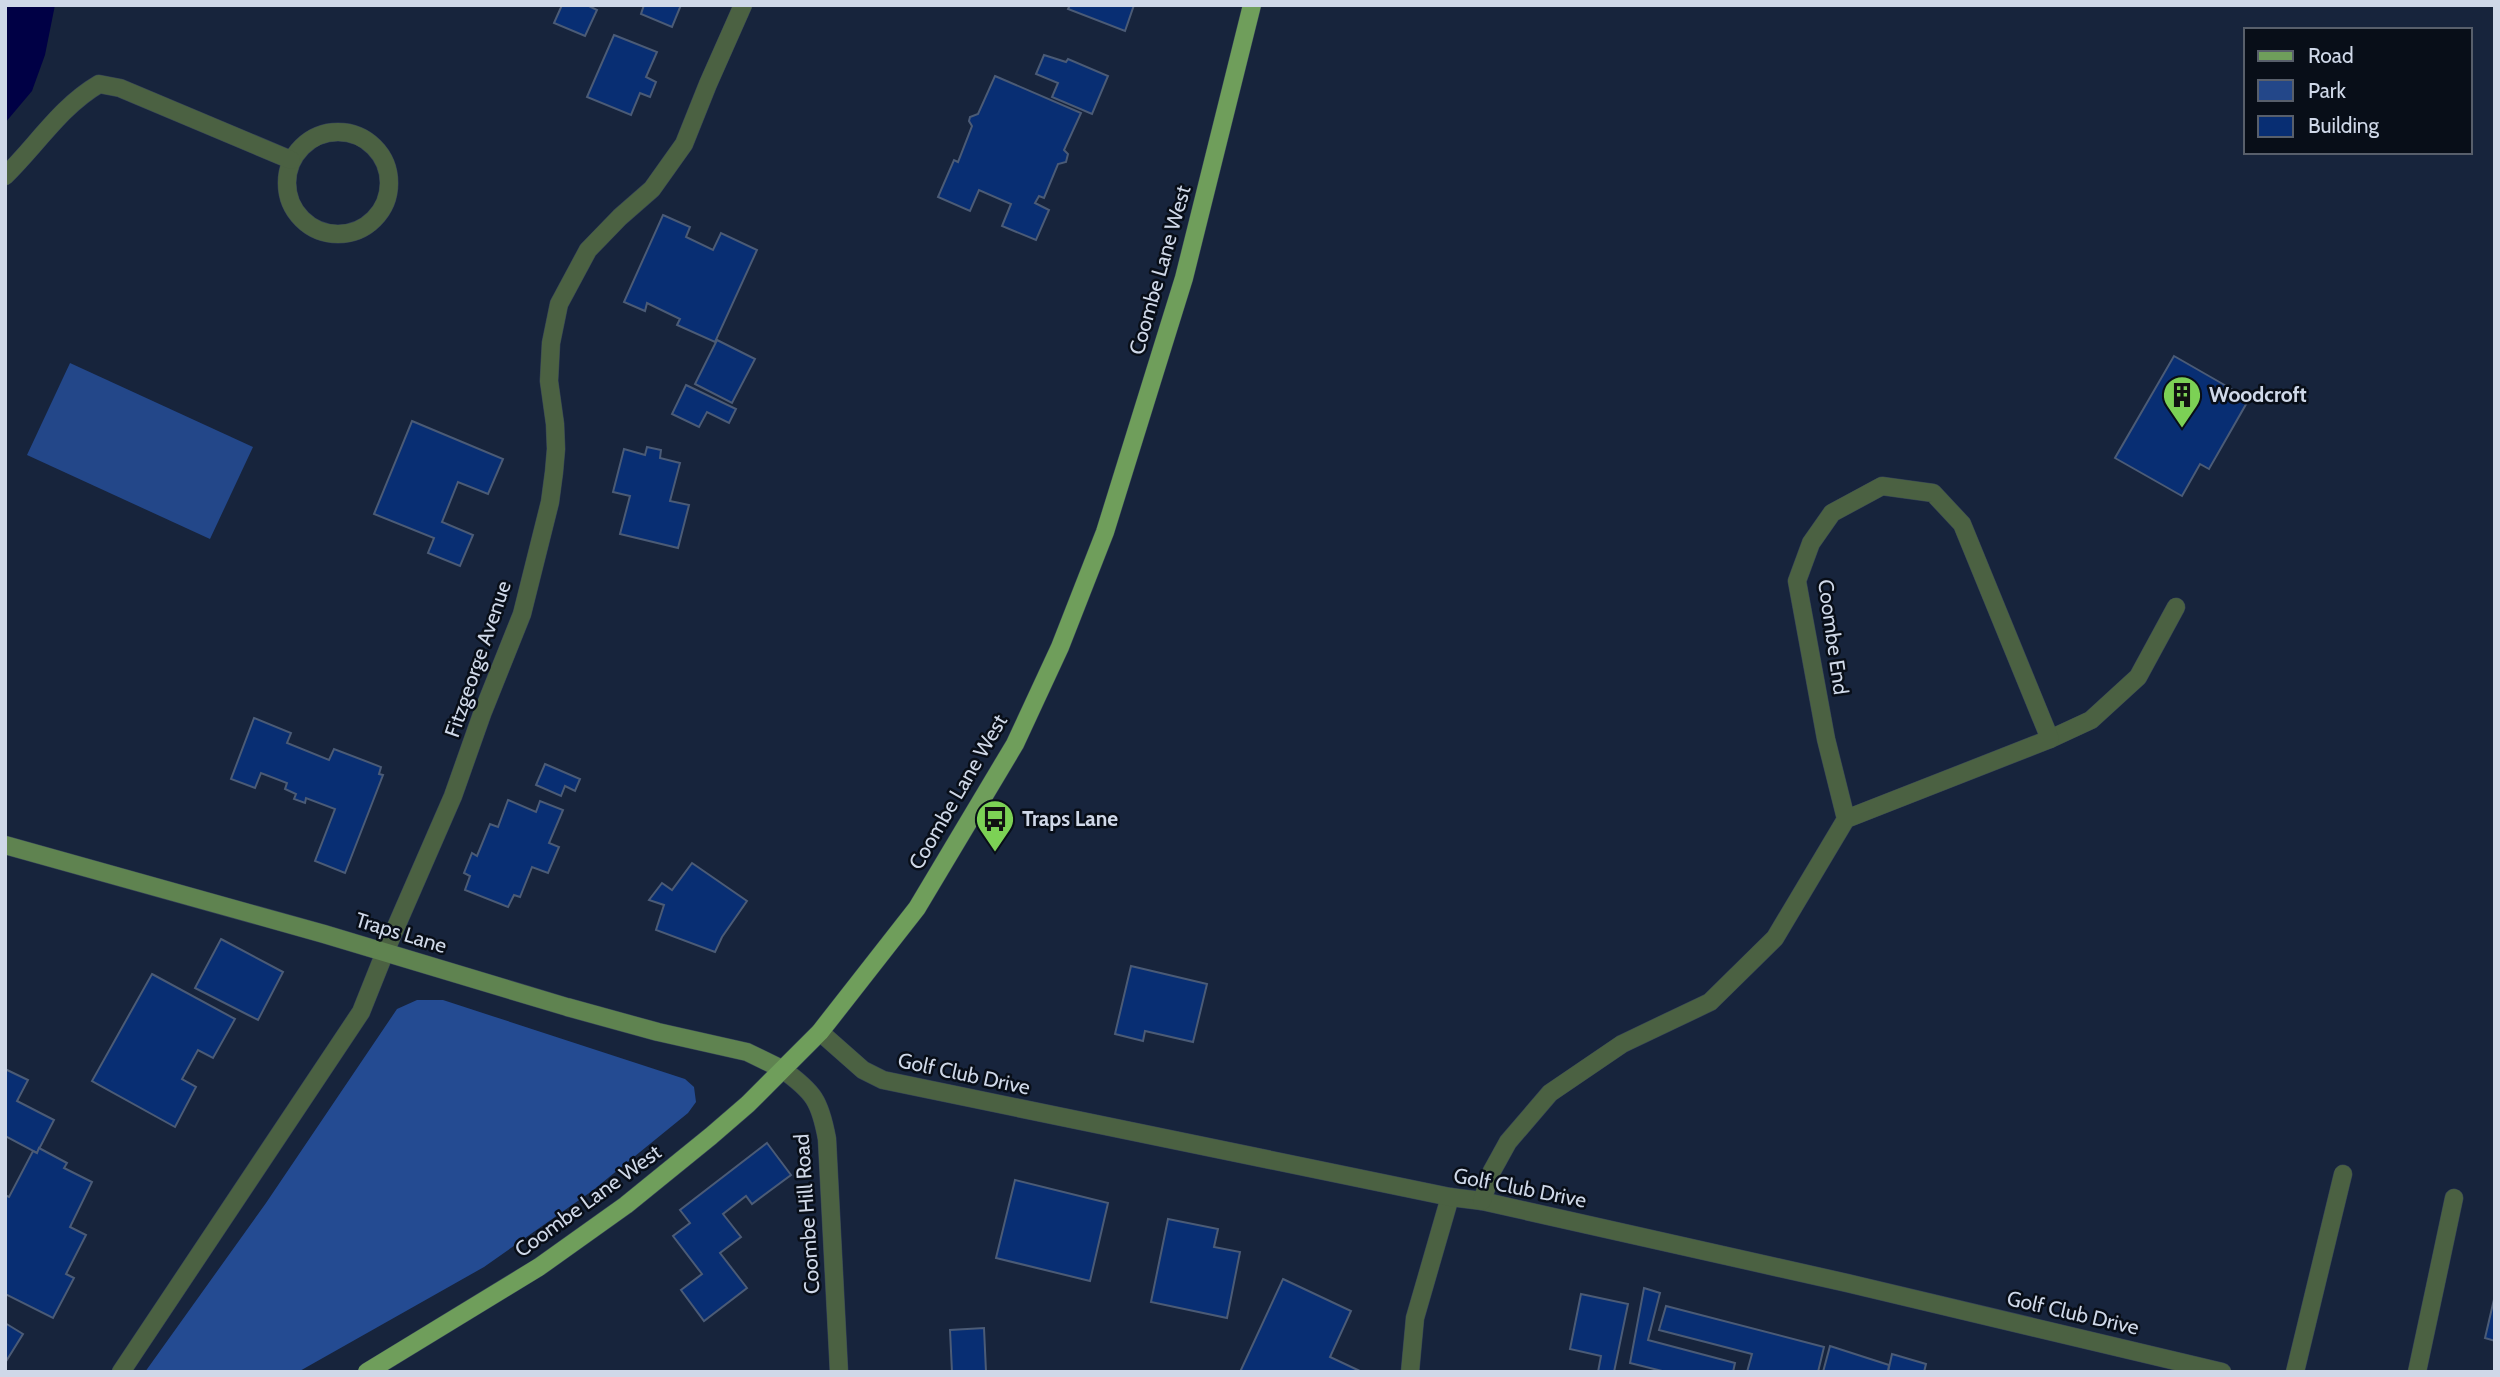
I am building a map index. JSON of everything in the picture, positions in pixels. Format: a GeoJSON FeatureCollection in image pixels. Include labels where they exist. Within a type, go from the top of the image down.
{"type":"FeatureCollection","features":[{"type":"Feature","properties":{"kind":"main road","name":"Coombe Lane West"},"geometry":{"type":"LineString","coordinates":[[367,1372],[539,1267],[626,1205],[711,1136],[820,1032],[917,908],[1015,744],[1060,647],[1105,532],[1184,278],[1252,5]]}},
{"type":"Feature","properties":{"kind":"main road","name":"Traps Lane"},"geometry":{"type":"LineString","coordinates":[[5,845],[385,952],[567,1007],[658,1032],[747,1052],[782,1069]]}},
{"type":"Feature","properties":{"kind":"street","name":"Fitzgeorge Avenue"},"geometry":{"type":"LineString","coordinates":[[385,952],[453,796],[522,614],[550,502],[554,472],[556,437],[550,381],[551,343],[559,304],[589,250],[620,216],[652,188],[684,144],[743,5]]}},
{"type":"Feature","properties":{"kind":"street"},"geometry":{"type":"LineString","coordinates":[[5,176],[65,108],[99,84],[120,88],[291,160]]}},
{"type":"Feature","properties":{"kind":"street"},"geometry":{"type":"LineString","coordinates":[[332,132],[349,133],[365,139],[377,151],[386,166],[389,183],[386,200],[378,214],[366,226],[351,233],[334,234],[317,230],[303,221],[290,201],[286,176],[291,160],[301,146],[332,132]]}},
{"type":"Feature","properties":{"kind":"street","name":"Coombe End"},"geometry":{"type":"LineString","coordinates":[[1846,819],[1826,739],[1797,582],[1811,543],[1832,513],[1882,486],[1933,493],[1962,524],[2050,739]]}},
{"type":"Feature","properties":{"kind":"street"},"geometry":{"type":"LineString","coordinates":[[1482,1201],[1492,1171],[1508,1142],[1550,1093],[1622,1044],[1710,1002],[1775,938],[1846,819],[2050,739],[2091,720],[2138,677],[2176,607]]}},
{"type":"Feature","properties":{"kind":"street"},"geometry":{"type":"LineString","coordinates":[[121,1372],[361,1012],[385,952]]}},
{"type":"Feature","properties":{"kind":"street","name":"Golf Club Drive"},"geometry":{"type":"LineString","coordinates":[[820,1032],[863,1070],[883,1080],[1450,1197],[1482,1201],[1847,1283],[2222,1372]]}},
{"type":"Feature","properties":{"kind":"street","name":"Coombe Hill Road"},"geometry":{"type":"LineString","coordinates":[[782,1069],[810,1093],[821,1108],[827,1139],[839,1372]]}},
{"type":"Feature","properties":{"kind":"street"},"geometry":{"type":"LineString","coordinates":[[2295,1372],[2343,1174]]}},
{"type":"Feature","properties":{"kind":"street"},"geometry":{"type":"LineString","coordinates":[[1410,1372],[1415,1318],[1450,1197]]}},
{"type":"Feature","properties":{"kind":"street"},"geometry":{"type":"LineString","coordinates":[[2417,1372],[2454,1198]]}},
{"type":"Feature","properties":{"kind":"green space"},"geometry":{"type":"Polygon","coordinates":[[[70,363],[253,447],[210,539],[27,455],[70,363]]]}},
{"type":"Feature","properties":{"kind":"shaded area"},"geometry":{"type":"Polygon","coordinates":[[[5,5],[55,5],[45,55],[32,91],[5,123],[5,5]]]}},
{"type":"Feature","properties":{"kind":"shaded area"},"geometry":{"type":"Polygon","coordinates":[[[417,1000],[443,1000],[685,1079],[694,1087],[696,1102],[688,1113],[592,1191],[484,1267],[298,1372],[145,1372],[266,1203],[397,1009],[417,1000]]]}},
{"type":"Feature","properties":{"kind":"building"},"geometry":{"type":"Polygon","coordinates":[[[562,5],[587,5],[597,10],[585,36],[554,23],[562,5]]]}},
{"type":"Feature","properties":{"kind":"building"},"geometry":{"type":"Polygon","coordinates":[[[644,5],[681,5],[672,27],[641,14],[644,5]]]}},
{"type":"Feature","properties":{"kind":"building"},"geometry":{"type":"Polygon","coordinates":[[[1070,5],[1134,5],[1125,31],[1068,9],[1070,5]]]}},
{"type":"Feature","properties":{"kind":"building"},"geometry":{"type":"Polygon","coordinates":[[[614,35],[657,52],[646,77],[656,82],[650,97],[640,93],[631,115],[587,97],[614,35]]]}},
{"type":"Feature","properties":{"kind":"building"},"geometry":{"type":"Polygon","coordinates":[[[1044,55],[1066,62],[1068,59],[1108,76],[1092,114],[1052,97],[1058,83],[1036,74],[1044,55]]]}},
{"type":"Feature","properties":{"kind":"building"},"geometry":{"type":"Polygon","coordinates":[[[995,76],[1081,113],[1064,150],[1068,154],[1066,162],[1058,164],[1044,198],[1039,196],[1035,203],[1049,210],[1036,240],[1002,226],[1011,204],[979,190],[970,211],[938,197],[954,160],[958,162],[972,126],[970,117],[978,114],[995,76]]]}},
{"type":"Feature","properties":{"kind":"building"},"geometry":{"type":"Polygon","coordinates":[[[663,215],[690,227],[686,237],[713,250],[721,233],[757,250],[715,342],[677,325],[680,319],[647,303],[645,311],[624,302],[663,215]]]}},
{"type":"Feature","properties":{"kind":"building"},"geometry":{"type":"Polygon","coordinates":[[[717,340],[755,359],[732,403],[695,384],[717,340]]]}},
{"type":"Feature","properties":{"kind":"building","name":"Woodcroft"},"geometry":{"type":"Polygon","coordinates":[[[2174,356],[2249,399],[2209,469],[2200,464],[2182,496],[2115,458],[2174,356]]]}},
{"type":"Feature","properties":{"kind":"building"},"geometry":{"type":"Polygon","coordinates":[[[686,385],[736,409],[729,423],[707,412],[699,427],[672,414],[686,385]]]}},
{"type":"Feature","properties":{"kind":"building"},"geometry":{"type":"Polygon","coordinates":[[[412,421],[503,459],[488,494],[458,482],[442,522],[473,535],[460,566],[428,553],[434,538],[374,514],[412,421]]]}},
{"type":"Feature","properties":{"kind":"building"},"geometry":{"type":"Polygon","coordinates":[[[647,447],[661,450],[660,458],[680,463],[670,501],[689,505],[678,548],[620,534],[630,496],[613,492],[624,449],[645,455],[647,447]]]}},
{"type":"Feature","properties":{"kind":"building"},"geometry":{"type":"Polygon","coordinates":[[[254,718],[291,733],[287,743],[329,760],[334,749],[381,767],[379,774],[383,775],[345,873],[315,861],[335,809],[306,798],[305,803],[294,799],[296,794],[285,789],[287,783],[261,773],[255,788],[231,779],[254,718]]]}},
{"type":"Feature","properties":{"kind":"building"},"geometry":{"type":"Polygon","coordinates":[[[545,764],[580,779],[575,791],[565,786],[561,796],[536,785],[545,764]]]}},
{"type":"Feature","properties":{"kind":"building"},"geometry":{"type":"Polygon","coordinates":[[[508,800],[536,812],[540,801],[563,810],[549,843],[559,847],[548,873],[532,867],[520,897],[514,895],[508,907],[465,890],[470,876],[464,873],[472,853],[477,856],[490,824],[498,827],[508,800]]]}},
{"type":"Feature","properties":{"kind":"building"},"geometry":{"type":"Polygon","coordinates":[[[692,863],[747,901],[715,952],[656,930],[664,905],[649,900],[662,883],[672,890],[692,863]]]}},
{"type":"Feature","properties":{"kind":"building"},"geometry":{"type":"Polygon","coordinates":[[[221,939],[283,972],[258,1020],[195,988],[221,939]]]}},
{"type":"Feature","properties":{"kind":"building"},"geometry":{"type":"Polygon","coordinates":[[[1131,966],[1207,984],[1193,1042],[1145,1031],[1143,1041],[1115,1034],[1131,966]]]}},
{"type":"Feature","properties":{"kind":"building"},"geometry":{"type":"Polygon","coordinates":[[[152,974],[235,1019],[213,1058],[198,1050],[182,1079],[196,1087],[175,1127],[92,1081],[152,974]]]}},
{"type":"Feature","properties":{"kind":"building"},"geometry":{"type":"Polygon","coordinates":[[[5,1069],[28,1080],[17,1101],[54,1120],[37,1153],[5,1136],[5,1069]]]}},
{"type":"Feature","properties":{"kind":"building"},"geometry":{"type":"Polygon","coordinates":[[[767,1143],[791,1175],[752,1204],[746,1196],[723,1214],[741,1237],[720,1253],[747,1288],[704,1321],[681,1290],[702,1274],[673,1236],[690,1223],[680,1210],[767,1143]]]}},
{"type":"Feature","properties":{"kind":"building"},"geometry":{"type":"Polygon","coordinates":[[[39,1148],[67,1163],[64,1168],[92,1182],[70,1227],[86,1235],[66,1274],[74,1278],[53,1318],[5,1294],[5,1195],[9,1197],[33,1151],[37,1153],[39,1148]]]}},
{"type":"Feature","properties":{"kind":"building"},"geometry":{"type":"Polygon","coordinates":[[[1015,1180],[1108,1203],[1090,1281],[996,1258],[1015,1180]]]}},
{"type":"Feature","properties":{"kind":"building"},"geometry":{"type":"Polygon","coordinates":[[[1168,1219],[1218,1229],[1214,1247],[1240,1252],[1227,1318],[1151,1302],[1168,1219]]]}},
{"type":"Feature","properties":{"kind":"building"},"geometry":{"type":"Polygon","coordinates":[[[1283,1279],[1351,1311],[1330,1357],[1362,1372],[1240,1372],[1283,1279]]]}},
{"type":"Feature","properties":{"kind":"building"},"geometry":{"type":"Polygon","coordinates":[[[1644,1288],[1660,1293],[1648,1340],[1735,1363],[1733,1372],[1666,1372],[1630,1363],[1644,1288]]]}},
{"type":"Feature","properties":{"kind":"building"},"geometry":{"type":"Polygon","coordinates":[[[1581,1294],[1628,1304],[1614,1372],[1598,1372],[1601,1356],[1570,1349],[1581,1294]]]}},
{"type":"Feature","properties":{"kind":"building"},"geometry":{"type":"Polygon","coordinates":[[[2495,1295],[2495,1341],[2485,1338],[2495,1295]]]}},
{"type":"Feature","properties":{"kind":"building"},"geometry":{"type":"Polygon","coordinates":[[[1666,1306],[1824,1347],[1818,1372],[1747,1372],[1752,1354],[1659,1330],[1666,1306]]]}},
{"type":"Feature","properties":{"kind":"building"},"geometry":{"type":"Polygon","coordinates":[[[5,1323],[23,1334],[5,1363],[5,1323]]]}},
{"type":"Feature","properties":{"kind":"building"},"geometry":{"type":"Polygon","coordinates":[[[984,1328],[986,1372],[952,1372],[950,1330],[984,1328]]]}},
{"type":"Feature","properties":{"kind":"building"},"geometry":{"type":"Polygon","coordinates":[[[1830,1346],[1889,1365],[1888,1372],[1823,1372],[1830,1346]]]}},
{"type":"Feature","properties":{"kind":"building"},"geometry":{"type":"Polygon","coordinates":[[[1892,1354],[1926,1364],[1924,1372],[1888,1372],[1892,1354]]]}},
{"type":"Feature","properties":{"kind":"place","name":"Woodcroft"},"geometry":{"type":"Point","coordinates":[2182,429]}},
{"type":"Feature","properties":{"kind":"place","name":"Traps Lane"},"geometry":{"type":"Point","coordinates":[995,853]}}]}
